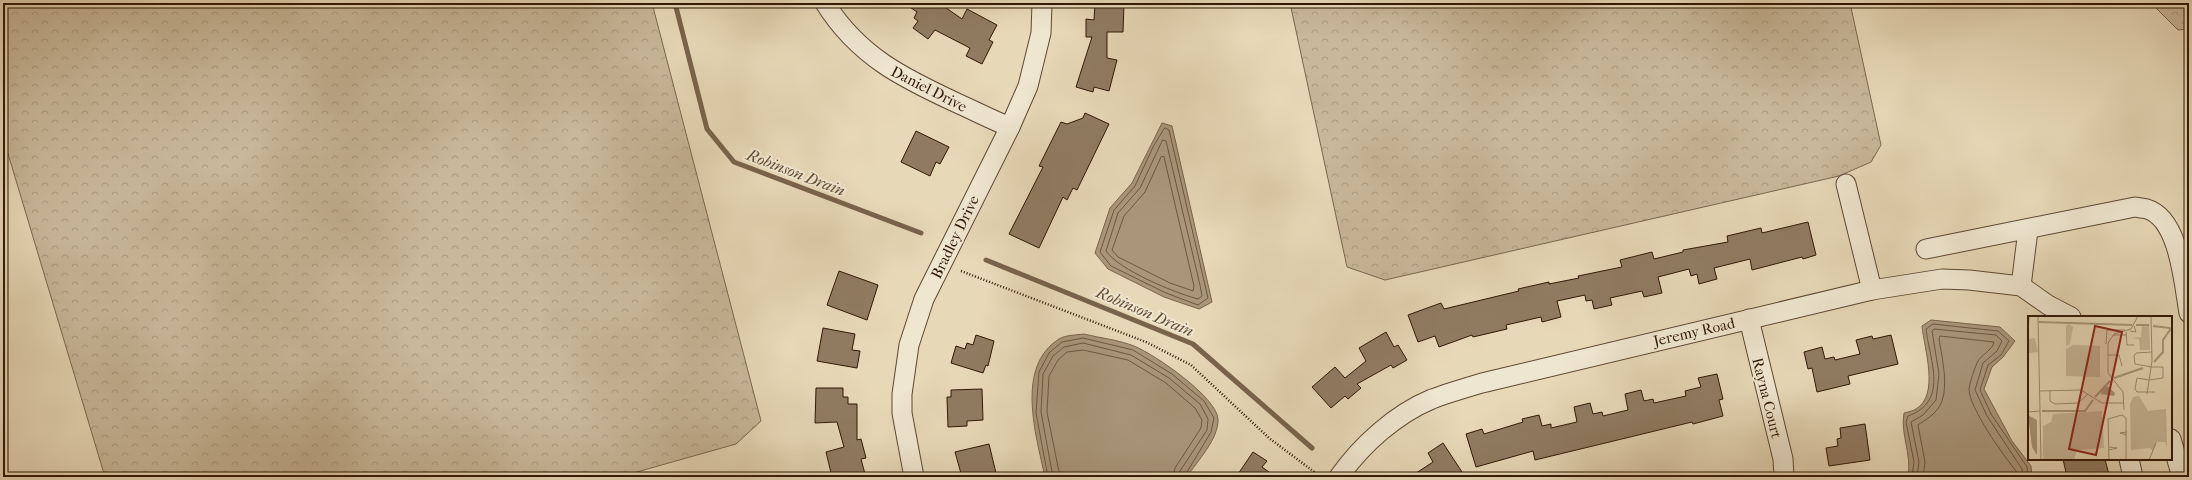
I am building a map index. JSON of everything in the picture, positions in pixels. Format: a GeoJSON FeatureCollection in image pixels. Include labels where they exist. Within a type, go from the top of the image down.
{"type":"FeatureCollection","features":[{"type":"Feature","properties":{"kind":"street","name":"Daniel Drive"},"geometry":{"type":"LineString","coordinates":[[825,3],[846,32],[886,67],[905,79],[1010,127]]}},
{"type":"Feature","properties":{"kind":"street","name":"Bradley Drive"},"geometry":{"type":"LineString","coordinates":[[914,477],[902,413],[902,394],[909,345],[924,299],[1010,127],[1028,86],[1037,55],[1041,33],[1042,3]]}},
{"type":"Feature","properties":{"kind":"street"},"geometry":{"type":"LineString","coordinates":[[1846,184],[1872,290]]}},
{"type":"Feature","properties":{"kind":"street"},"geometry":{"type":"LineString","coordinates":[[1926,249],[2028,230],[2135,207],[2148,209],[2162,220],[2171,233],[2178,253],[2189,313]]}},
{"type":"Feature","properties":{"kind":"street"},"geometry":{"type":"LineString","coordinates":[[2021,286],[2028,230]]}},
{"type":"Feature","properties":{"kind":"street","name":"Jeremy Road"},"geometry":{"type":"LineString","coordinates":[[1339,477],[1349,462],[1368,443],[1392,424],[1432,399],[1482,383],[1872,290],[1942,279],[1969,280],[2021,286],[2048,305],[2069,316]]}},
{"type":"Feature","properties":{"kind":"street","name":"Rayna Court"},"geometry":{"type":"LineString","coordinates":[[1749,319],[1783,459],[1784,477]]}},
{"type":"Feature","properties":{"kind":"street"},"geometry":{"type":"LineString","coordinates":[[2172,442],[2182,477]]}},
{"type":"Feature","properties":{"kind":"street"},"geometry":{"type":"LineString","coordinates":[[2129,460],[2133,477]]}},
{"type":"Feature","properties":{"kind":"path"},"geometry":{"type":"LineString","coordinates":[[961,271],[1146,342],[1191,365],[1269,438],[1317,474]]}},
{"type":"Feature","properties":{"kind":"green space"},"geometry":{"type":"Polygon","coordinates":[[[3,3],[652,3],[761,421],[736,444],[619,477],[105,477],[3,137],[3,3]]]}},
{"type":"Feature","properties":{"kind":"green space"},"geometry":{"type":"Polygon","coordinates":[[[1290,3],[1850,3],[1881,145],[1871,162],[1839,176],[1385,280],[1347,267],[1290,3]]]}},
{"type":"Feature","properties":{"kind":"green space"},"geometry":{"type":"Polygon","coordinates":[[[2151,3],[2189,3],[2189,29],[2178,30],[2151,3]]]}},
{"type":"Feature","properties":{"kind":"water"},"geometry":{"type":"Polygon","coordinates":[[[1162,123],[1172,126],[1212,302],[1199,309],[1164,297],[1108,269],[1095,253],[1110,208],[1132,183],[1162,123]]]}},
{"type":"Feature","properties":{"kind":"water"},"geometry":{"type":"Polygon","coordinates":[[[1931,320],[2000,327],[2015,341],[2003,357],[1992,367],[1984,389],[2012,441],[2031,466],[2032,477],[1908,477],[1909,468],[1903,421],[1904,413],[1916,409],[1923,402],[1927,393],[1929,370],[1922,326],[1931,320]]]}},
{"type":"Feature","properties":{"kind":"water"},"geometry":{"type":"Polygon","coordinates":[[[1084,334],[1122,342],[1143,351],[1183,377],[1207,399],[1215,410],[1218,419],[1215,434],[1207,450],[1187,477],[1045,477],[1037,442],[1032,403],[1033,384],[1037,366],[1045,351],[1059,339],[1084,334]]]}},
{"type":"Feature","properties":{"kind":"building"},"geometry":{"type":"Polygon","coordinates":[[[904,3],[939,3],[962,19],[967,9],[997,25],[989,40],[993,42],[982,64],[966,56],[970,48],[935,30],[928,39],[913,28],[918,21],[914,18],[917,12],[904,3]]]}},
{"type":"Feature","properties":{"kind":"building"},"geometry":{"type":"Polygon","coordinates":[[[1095,3],[1124,3],[1123,32],[1107,32],[1107,58],[1117,60],[1109,91],[1094,87],[1093,92],[1076,87],[1092,37],[1086,37],[1086,19],[1094,20],[1095,3]]]}},
{"type":"Feature","properties":{"kind":"building"},"geometry":{"type":"Polygon","coordinates":[[[1085,113],[1109,124],[1077,190],[1073,188],[1067,200],[1063,197],[1039,248],[1009,234],[1043,167],[1039,166],[1061,122],[1067,124],[1083,118],[1085,113]]]}},
{"type":"Feature","properties":{"kind":"building"},"geometry":{"type":"Polygon","coordinates":[[[916,131],[949,147],[940,164],[936,162],[930,176],[901,162],[916,131]]]}},
{"type":"Feature","properties":{"kind":"building"},"geometry":{"type":"Polygon","coordinates":[[[1808,222],[1816,255],[1803,259],[1802,257],[1752,270],[1750,259],[1714,268],[1717,279],[1699,284],[1697,274],[1691,276],[1689,269],[1658,277],[1662,293],[1644,297],[1642,291],[1610,298],[1612,305],[1594,309],[1592,300],[1586,301],[1585,295],[1557,301],[1561,317],[1542,322],[1541,317],[1506,325],[1507,329],[1473,337],[1472,335],[1439,347],[1435,336],[1418,342],[1408,315],[1441,303],[1444,309],[1519,291],[1518,289],[1549,282],[1549,284],[1579,278],[1578,276],[1622,267],[1620,260],[1652,252],[1654,259],[1683,252],[1683,250],[1728,242],[1727,236],[1761,228],[1762,233],[1808,222]]]}},
{"type":"Feature","properties":{"kind":"building"},"geometry":{"type":"Polygon","coordinates":[[[839,271],[878,285],[867,320],[827,305],[839,271]]]}},
{"type":"Feature","properties":{"kind":"building"},"geometry":{"type":"Polygon","coordinates":[[[823,328],[855,334],[852,350],[860,351],[857,368],[817,361],[823,328]]]}},
{"type":"Feature","properties":{"kind":"building"},"geometry":{"type":"Polygon","coordinates":[[[1386,332],[1394,347],[1398,345],[1407,360],[1393,368],[1391,365],[1357,384],[1361,388],[1348,399],[1345,396],[1331,408],[1312,387],[1335,367],[1345,378],[1366,361],[1359,348],[1386,332]]]}},
{"type":"Feature","properties":{"kind":"building"},"geometry":{"type":"Polygon","coordinates":[[[976,335],[994,341],[988,366],[986,365],[983,373],[951,363],[956,346],[965,349],[967,343],[973,345],[976,335]]]}},
{"type":"Feature","properties":{"kind":"building"},"geometry":{"type":"Polygon","coordinates":[[[1891,335],[1898,364],[1848,376],[1850,384],[1817,392],[1812,368],[1808,369],[1804,352],[1822,347],[1825,359],[1834,357],[1835,360],[1860,354],[1856,340],[1872,336],[1873,339],[1891,335]]]}},
{"type":"Feature","properties":{"kind":"building"},"geometry":{"type":"Polygon","coordinates":[[[1717,374],[1723,399],[1719,400],[1723,416],[1693,424],[1692,422],[1535,460],[1533,451],[1476,467],[1466,434],[1482,429],[1484,434],[1523,422],[1522,419],[1539,415],[1542,426],[1551,424],[1551,428],[1577,422],[1574,407],[1590,403],[1593,414],[1602,412],[1603,416],[1628,410],[1625,394],[1641,390],[1644,401],[1653,399],[1654,403],[1686,396],[1685,391],[1701,387],[1698,378],[1717,374]]]}},
{"type":"Feature","properties":{"kind":"building"},"geometry":{"type":"Polygon","coordinates":[[[816,388],[843,388],[843,397],[848,397],[848,404],[857,404],[857,440],[861,439],[866,458],[861,459],[865,474],[857,477],[832,477],[826,452],[844,447],[837,422],[815,423],[816,388]]]}},
{"type":"Feature","properties":{"kind":"building"},"geometry":{"type":"Polygon","coordinates":[[[982,389],[983,420],[967,421],[967,426],[948,427],[947,397],[951,397],[951,390],[982,389]]]}},
{"type":"Feature","properties":{"kind":"building"},"geometry":{"type":"Polygon","coordinates":[[[1865,424],[1870,460],[1829,466],[1826,448],[1838,446],[1837,439],[1841,438],[1840,428],[1865,424]]]}},
{"type":"Feature","properties":{"kind":"building"},"geometry":{"type":"Polygon","coordinates":[[[1443,443],[1462,472],[1454,474],[1455,477],[1410,477],[1433,462],[1428,453],[1443,443]]]}},
{"type":"Feature","properties":{"kind":"building"},"geometry":{"type":"Polygon","coordinates":[[[989,444],[996,473],[981,477],[962,477],[955,452],[989,444]]]}},
{"type":"Feature","properties":{"kind":"building"},"geometry":{"type":"Polygon","coordinates":[[[1253,452],[1267,461],[1262,467],[1276,477],[1236,477],[1253,452]]]}},
{"type":"Feature","properties":{"kind":"building"},"geometry":{"type":"Polygon","coordinates":[[[2063,460],[2105,460],[2109,475],[2098,477],[2067,477],[2063,460]]]}},
{"type":"Feature","properties":{"kind":"waterway","name":"Robinson Drain"},"geometry":{"type":"LineString","coordinates":[[675,3],[707,129],[734,162],[921,233]]}},
{"type":"Feature","properties":{"kind":"waterway","name":"Robinson Drain"},"geometry":{"type":"LineString","coordinates":[[986,260],[1193,344],[1312,448]]}}]}
